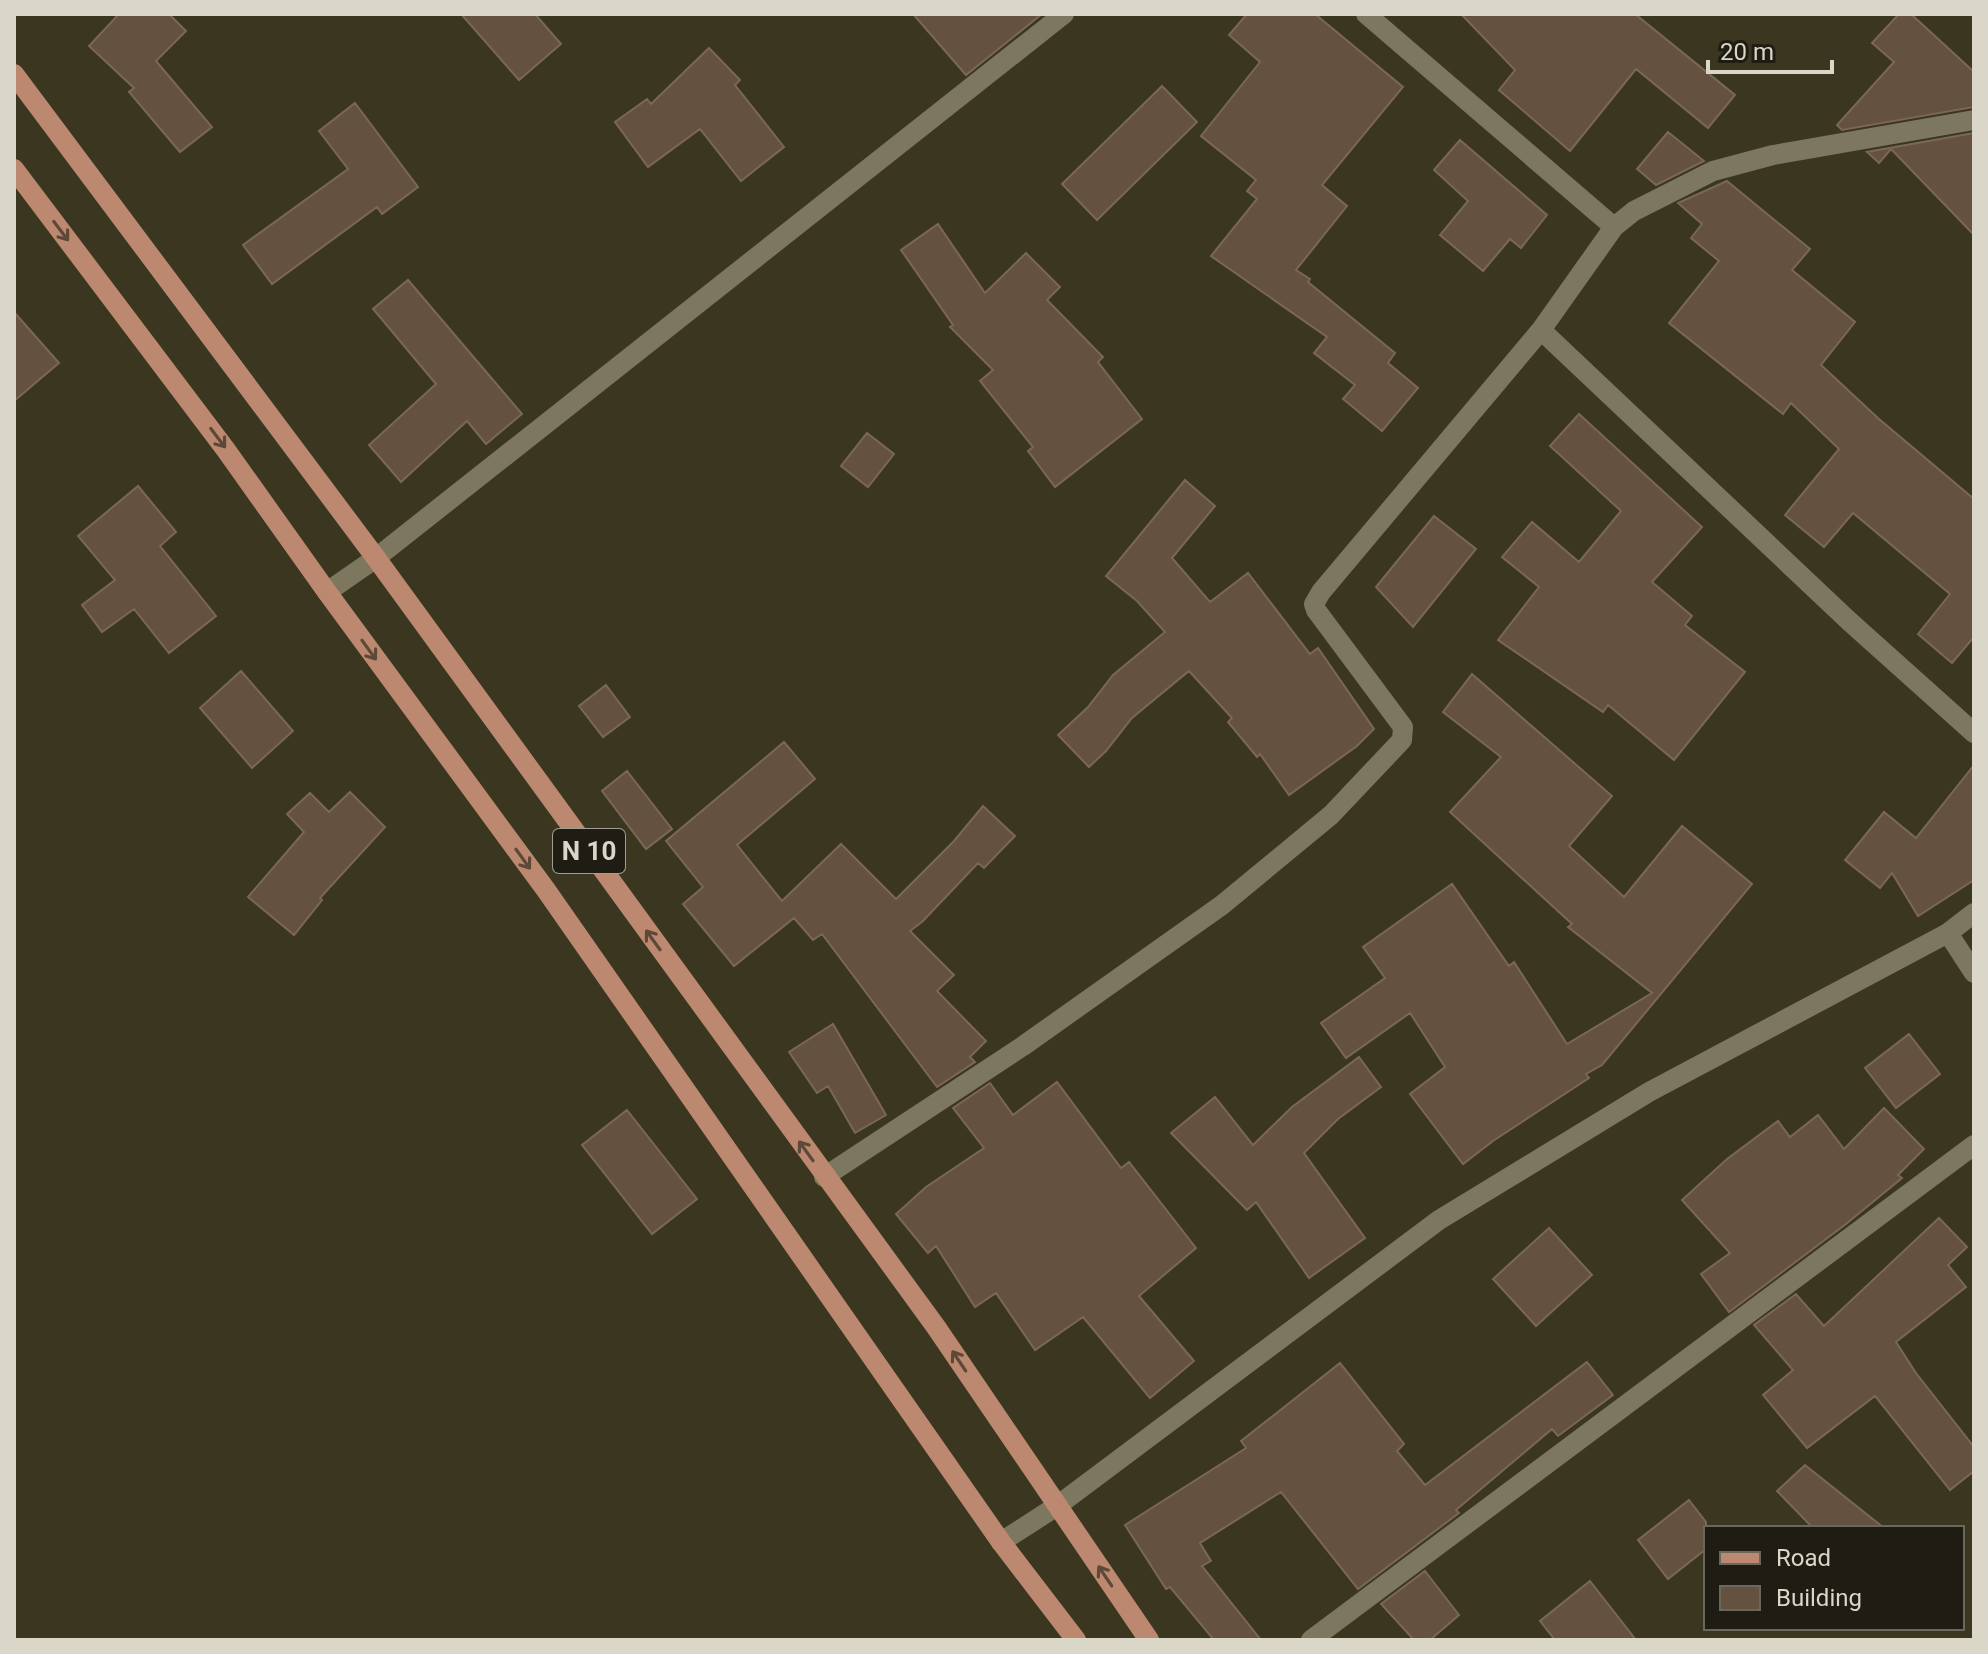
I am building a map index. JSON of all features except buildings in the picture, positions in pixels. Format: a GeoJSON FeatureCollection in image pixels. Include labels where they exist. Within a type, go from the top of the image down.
{"type":"FeatureCollection","features":[{"type":"Feature","properties":{"kind":"main road","name":"N 10"},"geometry":{"type":"LineString","coordinates":[[14,74],[376,558],[936,1327],[1149,1640]]}},
{"type":"Feature","properties":{"kind":"main road","name":"N 10"},"geometry":{"type":"LineString","coordinates":[[14,169],[226,450],[546,890],[1001,1542],[1076,1640]]}},
{"type":"Feature","properties":{"kind":"street"},"geometry":{"type":"LineString","coordinates":[[327,592],[376,558],[1064,14]]}},
{"type":"Feature","properties":{"kind":"street"},"geometry":{"type":"LineString","coordinates":[[1366,14],[1614,227]]}},
{"type":"Feature","properties":{"kind":"street"},"geometry":{"type":"LineString","coordinates":[[824,1177],[1023,1046],[1222,905],[1331,815],[1402,740],[1403,727],[1314,604],[1541,330],[1614,227],[1634,211],[1713,171],[1773,155],[1974,120]]}},
{"type":"Feature","properties":{"kind":"street"},"geometry":{"type":"LineString","coordinates":[[1541,330],[1849,621],[1974,733]]}},
{"type":"Feature","properties":{"kind":"street"},"geometry":{"type":"LineString","coordinates":[[1001,1542],[1057,1506],[1439,1220],[1649,1092],[1948,933],[1974,913]]}},
{"type":"Feature","properties":{"kind":"street"},"geometry":{"type":"LineString","coordinates":[[1948,933],[1974,973]]}},
{"type":"Feature","properties":{"kind":"street"},"geometry":{"type":"LineString","coordinates":[[1311,1640],[1974,1145]]}}]}
